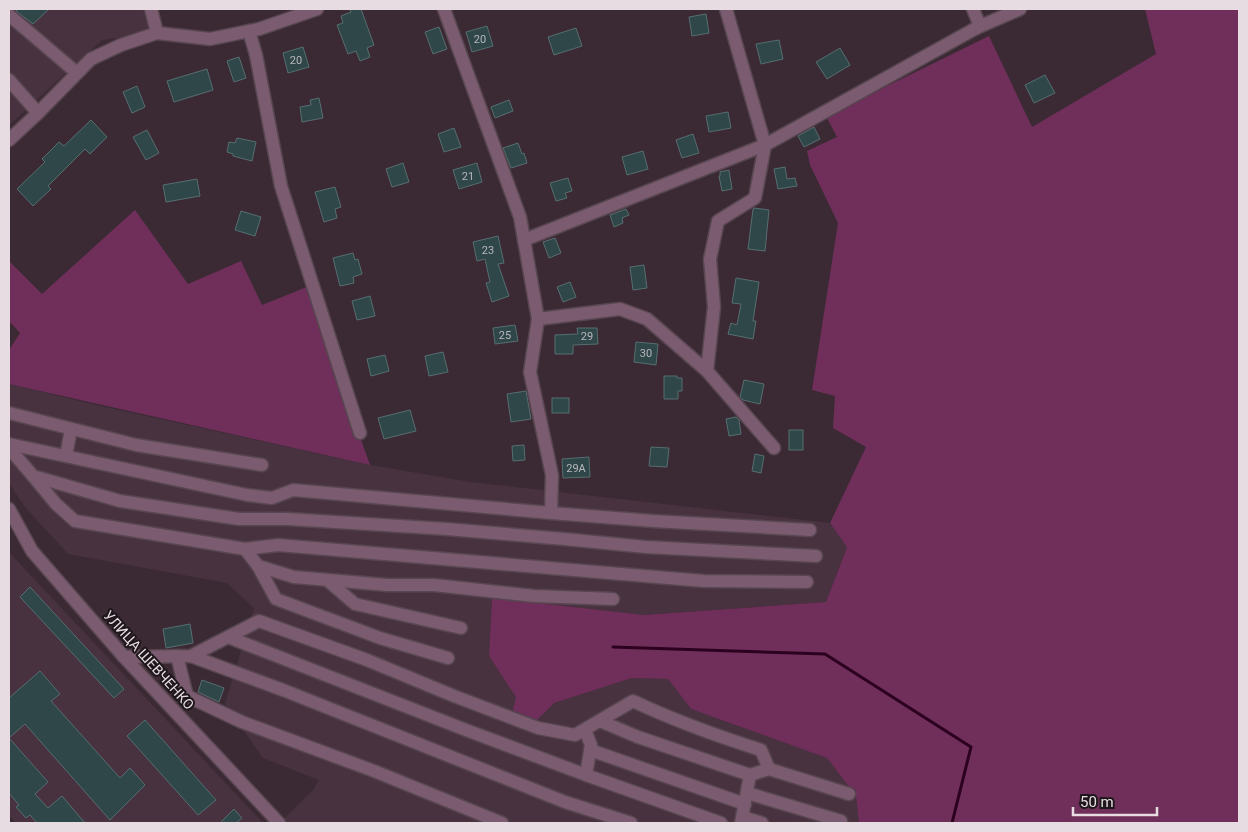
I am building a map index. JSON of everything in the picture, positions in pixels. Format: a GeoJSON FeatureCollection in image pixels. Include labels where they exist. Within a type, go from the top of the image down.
{"type":"FeatureCollection","features":[{"type":"Feature","properties":{"kind":"street"},"geometry":{"type":"LineString","coordinates":[[151,9],[157,33]]}},
{"type":"Feature","properties":{"kind":"street"},"geometry":{"type":"LineString","coordinates":[[9,140],[91,59],[121,45],[157,33],[210,39],[260,29],[317,9]]}},
{"type":"Feature","properties":{"kind":"street"},"geometry":{"type":"LineString","coordinates":[[444,9],[520,218],[538,319],[530,372],[552,475],[551,513]]}},
{"type":"Feature","properties":{"kind":"street"},"geometry":{"type":"LineString","coordinates":[[707,371],[714,307],[710,259],[718,221],[755,198],[764,145],[726,9]]}},
{"type":"Feature","properties":{"kind":"street"},"geometry":{"type":"LineString","coordinates":[[973,9],[980,26],[976,28]]}},
{"type":"Feature","properties":{"kind":"street"},"geometry":{"type":"LineString","coordinates":[[524,240],[764,145],[976,28],[1020,9]]}},
{"type":"Feature","properties":{"kind":"street"},"geometry":{"type":"LineString","coordinates":[[9,15],[77,73]]}},
{"type":"Feature","properties":{"kind":"street"},"geometry":{"type":"LineString","coordinates":[[248,31],[256,55],[281,186],[360,433]]}},
{"type":"Feature","properties":{"kind":"street"},"geometry":{"type":"LineString","coordinates":[[9,80],[38,113]]}},
{"type":"Feature","properties":{"kind":"street"},"geometry":{"type":"LineString","coordinates":[[538,319],[620,309],[647,319],[707,371],[774,448]]}},
{"type":"Feature","properties":{"kind":"street"},"geometry":{"type":"LineString","coordinates":[[9,413],[136,445],[262,465]]}},
{"type":"Feature","properties":{"kind":"street"},"geometry":{"type":"LineString","coordinates":[[66,456],[71,429]]}},
{"type":"Feature","properties":{"kind":"street"},"geometry":{"type":"LineString","coordinates":[[9,444],[237,493],[272,498],[293,490],[653,521],[810,530]]}},
{"type":"Feature","properties":{"kind":"street"},"geometry":{"type":"LineString","coordinates":[[9,448],[56,504],[75,521],[245,549],[278,545],[704,581],[807,582]]}},
{"type":"Feature","properties":{"kind":"street"},"geometry":{"type":"LineString","coordinates":[[33,476],[120,501],[239,519],[288,519],[447,529],[646,548],[816,556]]}},
{"type":"Feature","properties":{"kind":"street","name":"УЛИЦА ШЕВЧЕНКО"},"geometry":{"type":"LineString","coordinates":[[9,509],[32,551],[124,657],[278,823]]}},
{"type":"Feature","properties":{"kind":"street"},"geometry":{"type":"LineString","coordinates":[[245,549],[258,566],[276,599],[380,638],[448,658]]}},
{"type":"Feature","properties":{"kind":"street"},"geometry":{"type":"LineString","coordinates":[[258,566],[294,577],[387,585],[434,585],[534,596],[613,600]]}},
{"type":"Feature","properties":{"kind":"street"},"geometry":{"type":"LineString","coordinates":[[327,580],[355,604],[461,628]]}},
{"type":"Feature","properties":{"kind":"street"},"geometry":{"type":"LineString","coordinates":[[190,656],[259,621],[367,660],[538,728],[575,735],[633,701],[702,731],[761,750],[769,769]]}},
{"type":"Feature","properties":{"kind":"street"},"geometry":{"type":"LineString","coordinates":[[228,637],[466,730],[721,823]]}},
{"type":"Feature","properties":{"kind":"street"},"geometry":{"type":"LineString","coordinates":[[177,656],[188,696],[242,722],[374,771],[502,823]]}},
{"type":"Feature","properties":{"kind":"street"},"geometry":{"type":"LineString","coordinates":[[124,657],[190,656],[282,690],[565,802],[631,823]]}},
{"type":"Feature","properties":{"kind":"street"},"geometry":{"type":"LineString","coordinates":[[600,721],[638,737],[750,775],[769,769],[849,794]]}},
{"type":"Feature","properties":{"kind":"street"},"geometry":{"type":"LineString","coordinates":[[585,730],[591,745],[586,775]]}},
{"type":"Feature","properties":{"kind":"street"},"geometry":{"type":"LineString","coordinates":[[590,750],[746,798],[841,821]]}},
{"type":"Feature","properties":{"kind":"street"},"geometry":{"type":"LineString","coordinates":[[750,775],[742,820],[762,823]]}},
{"type":"Feature","properties":{"kind":"shaded area"},"geometry":{"type":"Polygon","coordinates":[[[9,9],[153,9],[155,14],[144,34],[102,40],[9,125],[9,9]]]}},
{"type":"Feature","properties":{"kind":"shaded area"},"geometry":{"type":"Polygon","coordinates":[[[1145,9],[1239,9],[1239,823],[859,823],[856,796],[827,758],[691,709],[668,679],[632,678],[554,703],[536,721],[513,710],[516,697],[489,656],[492,598],[644,615],[826,602],[847,547],[830,523],[866,447],[833,428],[835,396],[812,390],[838,223],[810,165],[807,151],[837,137],[826,116],[989,36],[1032,127],[1156,54],[1145,9]]]}},
{"type":"Feature","properties":{"kind":"shaded area"},"geometry":{"type":"Polygon","coordinates":[[[135,210],[188,284],[241,261],[262,305],[307,287],[370,465],[9,384],[9,350],[20,333],[9,321],[9,261],[42,294],[135,210]]]}},
{"type":"Feature","properties":{"kind":"shaded area"},"geometry":{"type":"Polygon","coordinates":[[[9,384],[370,465],[470,482],[830,523],[847,546],[826,602],[644,615],[492,599],[489,656],[517,697],[554,703],[632,678],[668,679],[691,709],[827,758],[856,796],[859,823],[288,823],[284,819],[313,790],[319,780],[263,758],[225,704],[254,608],[227,583],[68,554],[25,507],[9,483],[9,384]]]}},
{"type":"Feature","properties":{"kind":"shaded area"},"geometry":{"type":"Polygon","coordinates":[[[9,552],[263,823],[16,823],[9,815],[9,552]]]}},
{"type":"Feature","properties":{"kind":"building"},"geometry":{"type":"Polygon","coordinates":[[[18,9],[49,9],[33,24],[16,11],[18,9]]]}},
{"type":"Feature","properties":{"kind":"building"},"geometry":{"type":"Polygon","coordinates":[[[350,9],[361,9],[374,45],[367,48],[370,57],[360,61],[356,51],[348,54],[337,25],[343,23],[341,16],[351,12],[350,9]]]}},
{"type":"Feature","properties":{"kind":"building"},"geometry":{"type":"Polygon","coordinates":[[[706,14],[709,33],[692,36],[689,17],[706,14]]]}},
{"type":"Feature","properties":{"kind":"building"},"geometry":{"type":"Polygon","coordinates":[[[487,26],[493,46],[472,52],[466,32],[487,26]]]}},
{"type":"Feature","properties":{"kind":"building"},"geometry":{"type":"Polygon","coordinates":[[[439,27],[447,49],[433,54],[425,32],[439,27]]]}},
{"type":"Feature","properties":{"kind":"building"},"geometry":{"type":"Polygon","coordinates":[[[576,28],[582,46],[554,55],[548,37],[576,28]]]}},
{"type":"Feature","properties":{"kind":"building"},"geometry":{"type":"Polygon","coordinates":[[[779,40],[783,59],[761,64],[756,44],[779,40]]]}},
{"type":"Feature","properties":{"kind":"building"},"geometry":{"type":"Polygon","coordinates":[[[303,47],[309,67],[288,73],[283,53],[303,47]]]}},
{"type":"Feature","properties":{"kind":"building"},"geometry":{"type":"Polygon","coordinates":[[[840,48],[850,65],[827,79],[816,62],[840,48]]]}},
{"type":"Feature","properties":{"kind":"building"},"geometry":{"type":"Polygon","coordinates":[[[239,57],[246,78],[234,82],[227,61],[239,57]]]}},
{"type":"Feature","properties":{"kind":"building"},"geometry":{"type":"Polygon","coordinates":[[[207,69],[213,90],[174,102],[167,81],[207,69]]]}},
{"type":"Feature","properties":{"kind":"building"},"geometry":{"type":"Polygon","coordinates":[[[1045,75],[1055,93],[1034,103],[1025,85],[1045,75]]]}},
{"type":"Feature","properties":{"kind":"building"},"geometry":{"type":"Polygon","coordinates":[[[137,86],[145,107],[132,113],[123,92],[137,86]]]}},
{"type":"Feature","properties":{"kind":"building"},"geometry":{"type":"Polygon","coordinates":[[[319,98],[323,118],[302,122],[300,107],[311,105],[310,100],[319,98]]]}},
{"type":"Feature","properties":{"kind":"building"},"geometry":{"type":"Polygon","coordinates":[[[509,100],[513,111],[495,118],[491,107],[509,100]]]}},
{"type":"Feature","properties":{"kind":"building"},"geometry":{"type":"Polygon","coordinates":[[[728,112],[731,128],[709,132],[706,116],[728,112]]]}},
{"type":"Feature","properties":{"kind":"building"},"geometry":{"type":"Polygon","coordinates":[[[91,120],[107,137],[90,154],[85,149],[48,186],[51,189],[33,206],[17,189],[45,162],[42,159],[59,142],[64,146],[91,120]]]}},
{"type":"Feature","properties":{"kind":"building"},"geometry":{"type":"Polygon","coordinates":[[[814,127],[820,139],[804,147],[798,136],[814,127]]]}},
{"type":"Feature","properties":{"kind":"building"},"geometry":{"type":"Polygon","coordinates":[[[454,128],[461,147],[444,152],[438,134],[454,128]]]}},
{"type":"Feature","properties":{"kind":"building"},"geometry":{"type":"Polygon","coordinates":[[[147,130],[159,153],[146,160],[133,137],[147,130]]]}},
{"type":"Feature","properties":{"kind":"building"},"geometry":{"type":"Polygon","coordinates":[[[693,134],[699,153],[682,158],[676,140],[693,134]]]}},
{"type":"Feature","properties":{"kind":"building"},"geometry":{"type":"Polygon","coordinates":[[[237,138],[256,142],[252,161],[233,156],[233,154],[227,152],[229,142],[235,143],[237,138]]]}},
{"type":"Feature","properties":{"kind":"building"},"geometry":{"type":"Polygon","coordinates":[[[518,143],[527,163],[511,168],[503,148],[518,143]]]}},
{"type":"Feature","properties":{"kind":"building"},"geometry":{"type":"Polygon","coordinates":[[[643,151],[648,169],[627,175],[622,157],[643,151]]]}},
{"type":"Feature","properties":{"kind":"building"},"geometry":{"type":"Polygon","coordinates":[[[403,163],[409,182],[392,187],[386,169],[403,163]]]}},
{"type":"Feature","properties":{"kind":"building"},"geometry":{"type":"Polygon","coordinates":[[[477,163],[482,182],[459,189],[453,170],[477,163]]]}},
{"type":"Feature","properties":{"kind":"building"},"geometry":{"type":"Polygon","coordinates":[[[785,167],[787,179],[795,178],[797,186],[778,189],[774,169],[785,167]]]}},
{"type":"Feature","properties":{"kind":"building"},"geometry":{"type":"Polygon","coordinates":[[[729,170],[732,189],[722,191],[720,172],[729,170]]]}},
{"type":"Feature","properties":{"kind":"building"},"geometry":{"type":"Polygon","coordinates":[[[568,178],[572,191],[565,193],[567,198],[556,201],[550,183],[568,178]]]}},
{"type":"Feature","properties":{"kind":"building"},"geometry":{"type":"Polygon","coordinates":[[[197,179],[200,196],[166,202],[163,185],[197,179]]]}},
{"type":"Feature","properties":{"kind":"building"},"geometry":{"type":"Polygon","coordinates":[[[335,187],[341,207],[335,209],[337,218],[324,222],[315,192],[335,187]]]}},
{"type":"Feature","properties":{"kind":"building"},"geometry":{"type":"Polygon","coordinates":[[[754,208],[769,210],[765,251],[748,249],[754,208]]]}},
{"type":"Feature","properties":{"kind":"building"},"geometry":{"type":"Polygon","coordinates":[[[626,209],[629,215],[622,218],[623,223],[614,227],[610,215],[626,209]]]}},
{"type":"Feature","properties":{"kind":"building"},"geometry":{"type":"Polygon","coordinates":[[[241,211],[261,217],[255,236],[235,230],[241,211]]]}},
{"type":"Feature","properties":{"kind":"building"},"geometry":{"type":"Polygon","coordinates":[[[498,236],[504,263],[498,264],[509,296],[492,302],[486,283],[490,282],[485,259],[477,261],[473,242],[498,236]]]}},
{"type":"Feature","properties":{"kind":"building"},"geometry":{"type":"Polygon","coordinates":[[[555,238],[561,253],[549,258],[543,242],[555,238]]]}},
{"type":"Feature","properties":{"kind":"building"},"geometry":{"type":"Polygon","coordinates":[[[353,253],[355,260],[358,259],[362,274],[353,277],[354,283],[340,286],[333,258],[353,253]]]}},
{"type":"Feature","properties":{"kind":"building"},"geometry":{"type":"Polygon","coordinates":[[[644,265],[647,288],[633,290],[630,267],[644,265]]]}},
{"type":"Feature","properties":{"kind":"building"},"geometry":{"type":"Polygon","coordinates":[[[736,278],[759,282],[753,321],[756,321],[753,339],[728,334],[731,323],[737,325],[741,304],[732,303],[736,278]]]}},
{"type":"Feature","properties":{"kind":"building"},"geometry":{"type":"Polygon","coordinates":[[[570,282],[576,297],[563,302],[557,287],[570,282]]]}},
{"type":"Feature","properties":{"kind":"building"},"geometry":{"type":"Polygon","coordinates":[[[370,296],[375,316],[357,320],[352,301],[370,296]]]}},
{"type":"Feature","properties":{"kind":"building"},"geometry":{"type":"Polygon","coordinates":[[[515,325],[518,341],[495,344],[493,328],[515,325]]]}},
{"type":"Feature","properties":{"kind":"building"},"geometry":{"type":"Polygon","coordinates":[[[577,328],[597,328],[598,344],[573,345],[573,354],[555,354],[555,335],[578,334],[577,328]]]}},
{"type":"Feature","properties":{"kind":"building"},"geometry":{"type":"Polygon","coordinates":[[[636,342],[658,344],[656,365],[634,362],[636,342]]]}},
{"type":"Feature","properties":{"kind":"building"},"geometry":{"type":"Polygon","coordinates":[[[443,352],[448,372],[429,376],[425,356],[443,352]]]}},
{"type":"Feature","properties":{"kind":"building"},"geometry":{"type":"Polygon","coordinates":[[[385,355],[389,371],[371,376],[367,359],[385,355]]]}},
{"type":"Feature","properties":{"kind":"building"},"geometry":{"type":"Polygon","coordinates":[[[664,376],[682,378],[682,391],[678,391],[678,399],[664,399],[664,376]]]}},
{"type":"Feature","properties":{"kind":"building"},"geometry":{"type":"Polygon","coordinates":[[[744,380],[764,384],[760,404],[743,400],[740,397],[744,380]]]}},
{"type":"Feature","properties":{"kind":"building"},"geometry":{"type":"Polygon","coordinates":[[[526,391],[531,419],[511,422],[507,394],[526,391]]]}},
{"type":"Feature","properties":{"kind":"building"},"geometry":{"type":"Polygon","coordinates":[[[552,398],[569,398],[569,413],[552,413],[552,398]]]}},
{"type":"Feature","properties":{"kind":"building"},"geometry":{"type":"Polygon","coordinates":[[[410,410],[416,431],[384,439],[378,418],[410,410]]]}},
{"type":"Feature","properties":{"kind":"building"},"geometry":{"type":"Polygon","coordinates":[[[736,417],[739,420],[741,434],[729,436],[726,419],[736,417]]]}},
{"type":"Feature","properties":{"kind":"building"},"geometry":{"type":"Polygon","coordinates":[[[789,430],[803,430],[803,450],[789,450],[789,430]]]}},
{"type":"Feature","properties":{"kind":"building"},"geometry":{"type":"Polygon","coordinates":[[[524,445],[525,460],[513,461],[512,446],[524,445]]]}},
{"type":"Feature","properties":{"kind":"building"},"geometry":{"type":"Polygon","coordinates":[[[651,447],[669,448],[667,467],[649,466],[651,447]]]}},
{"type":"Feature","properties":{"kind":"building"},"geometry":{"type":"Polygon","coordinates":[[[755,454],[764,456],[761,473],[752,471],[755,454]]]}},
{"type":"Feature","properties":{"kind":"building"},"geometry":{"type":"Polygon","coordinates":[[[589,457],[590,477],[563,478],[562,459],[589,457]]]}},
{"type":"Feature","properties":{"kind":"building"},"geometry":{"type":"Polygon","coordinates":[[[30,587],[124,689],[114,698],[20,597],[30,587]]]}},
{"type":"Feature","properties":{"kind":"building"},"geometry":{"type":"Polygon","coordinates":[[[190,624],[193,643],[166,648],[163,629],[190,624]]]}},
{"type":"Feature","properties":{"kind":"building"},"geometry":{"type":"Polygon","coordinates":[[[40,671],[60,694],[51,701],[120,778],[130,768],[145,785],[110,820],[25,724],[9,738],[9,698],[40,671]]]}},
{"type":"Feature","properties":{"kind":"building"},"geometry":{"type":"Polygon","coordinates":[[[202,680],[224,688],[219,702],[198,692],[202,680]]]}},
{"type":"Feature","properties":{"kind":"building"},"geometry":{"type":"Polygon","coordinates":[[[145,720],[216,800],[198,815],[127,736],[145,720]]]}},
{"type":"Feature","properties":{"kind":"building"},"geometry":{"type":"Polygon","coordinates":[[[9,738],[48,782],[35,794],[48,808],[62,796],[85,823],[37,823],[30,815],[26,818],[16,807],[19,805],[9,793],[9,738]]]}},
{"type":"Feature","properties":{"kind":"building"},"geometry":{"type":"Polygon","coordinates":[[[234,809],[242,818],[236,823],[220,823],[234,809]]]}},
{"type":"Feature","properties":{"kind":"waterway"},"geometry":{"type":"LineString","coordinates":[[613,647],[825,654],[971,747],[952,823]]}}]}
